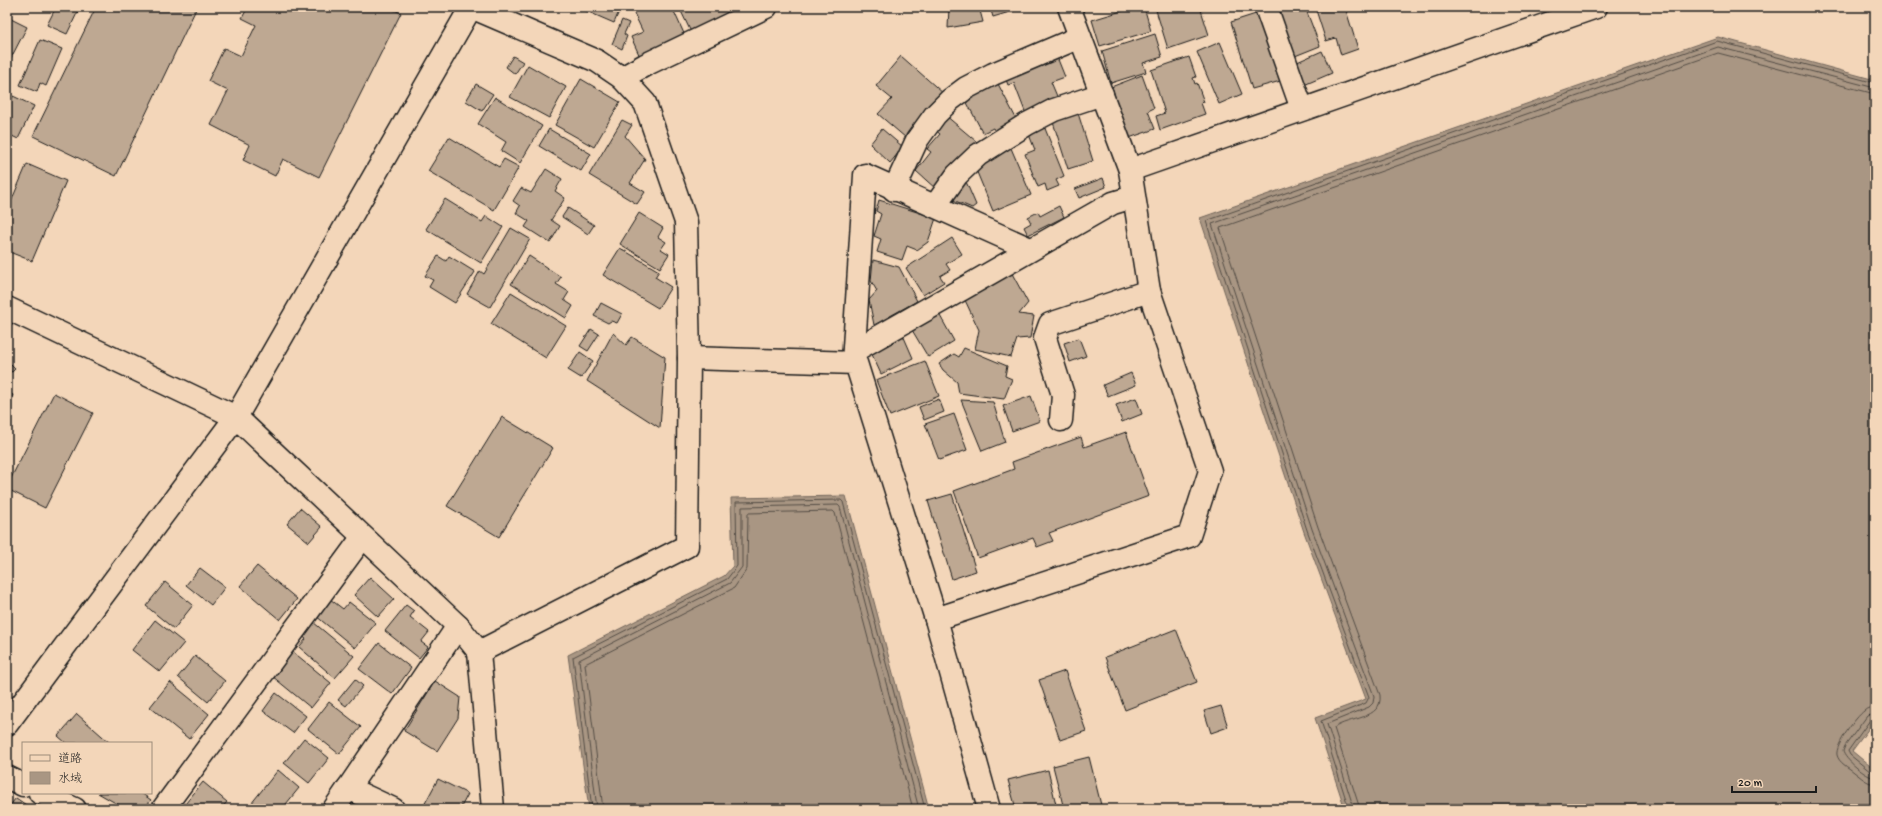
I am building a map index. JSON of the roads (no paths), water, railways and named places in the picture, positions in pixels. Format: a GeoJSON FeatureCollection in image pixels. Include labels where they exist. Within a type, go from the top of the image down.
{"type":"FeatureCollection","features":[{"type":"Feature","properties":{"kind":"street"},"geometry":{"type":"LineString","coordinates":[[7,724],[236,417],[471,7],[597,61],[622,78],[645,103],[686,222],[689,358],[688,546],[479,652]]}},
{"type":"Feature","properties":{"kind":"street"},"geometry":{"type":"LineString","coordinates":[[622,78],[645,65],[766,7]]}},
{"type":"Feature","properties":{"kind":"street"},"geometry":{"type":"LineString","coordinates":[[936,619],[1189,536],[1210,471],[1149,291],[1133,197],[1130,170],[1069,7]]}},
{"type":"Feature","properties":{"kind":"street"},"geometry":{"type":"LineString","coordinates":[[1266,7],[1302,109]]}},
{"type":"Feature","properties":{"kind":"street"},"geometry":{"type":"LineString","coordinates":[[1130,170],[1596,7]]}},
{"type":"Feature","properties":{"kind":"street"},"geometry":{"type":"LineString","coordinates":[[894,190],[917,140],[935,115],[950,100],[966,88],[993,74],[1080,37]]}},
{"type":"Feature","properties":{"kind":"street"},"geometry":{"type":"LineString","coordinates":[[935,206],[958,175],[978,155],[1027,124],[1054,110],[1102,94]]}},
{"type":"Feature","properties":{"kind":"street"},"geometry":{"type":"LineString","coordinates":[[989,809],[936,619],[854,357],[864,175],[894,190],[935,206],[1030,249]]}},
{"type":"Feature","properties":{"kind":"street"},"geometry":{"type":"LineString","coordinates":[[689,358],[854,357],[1030,249],[1113,203],[1133,197]]}},
{"type":"Feature","properties":{"kind":"street"},"geometry":{"type":"LineString","coordinates":[[1061,420],[1064,395],[1045,338],[1050,324],[1149,291]]}},
{"type":"Feature","properties":{"kind":"street"},"geometry":{"type":"LineString","coordinates":[[7,308],[236,417],[362,538],[458,626],[479,652],[493,809]]}},
{"type":"Feature","properties":{"kind":"street"},"geometry":{"type":"LineString","coordinates":[[162,809],[362,538]]}},
{"type":"Feature","properties":{"kind":"street"},"geometry":{"type":"LineString","coordinates":[[334,809],[458,626]]}},
{"type":"Feature","properties":{"kind":"street"},"geometry":{"type":"LineString","coordinates":[[7,778],[22,785]]}},
{"type":"Feature","properties":{"kind":"street"},"geometry":{"type":"LineString","coordinates":[[348,788],[393,809]]}},
{"type":"Feature","properties":{"kind":"street"},"geometry":{"type":"LineString","coordinates":[[42,794],[74,809]]}},
{"type":"Feature","properties":{"kind":"water"},"geometry":{"type":"Polygon","coordinates":[[[1718,37],[1875,80],[1875,720],[1852,751],[1875,770],[1875,804],[1871,809],[1345,809],[1315,718],[1366,699],[1304,532],[1200,218],[1718,37]]]}},
{"type":"Feature","properties":{"kind":"water"},"geometry":{"type":"Polygon","coordinates":[[[846,496],[929,809],[589,809],[568,655],[724,576],[733,566],[731,498],[846,496]]]}}]}
